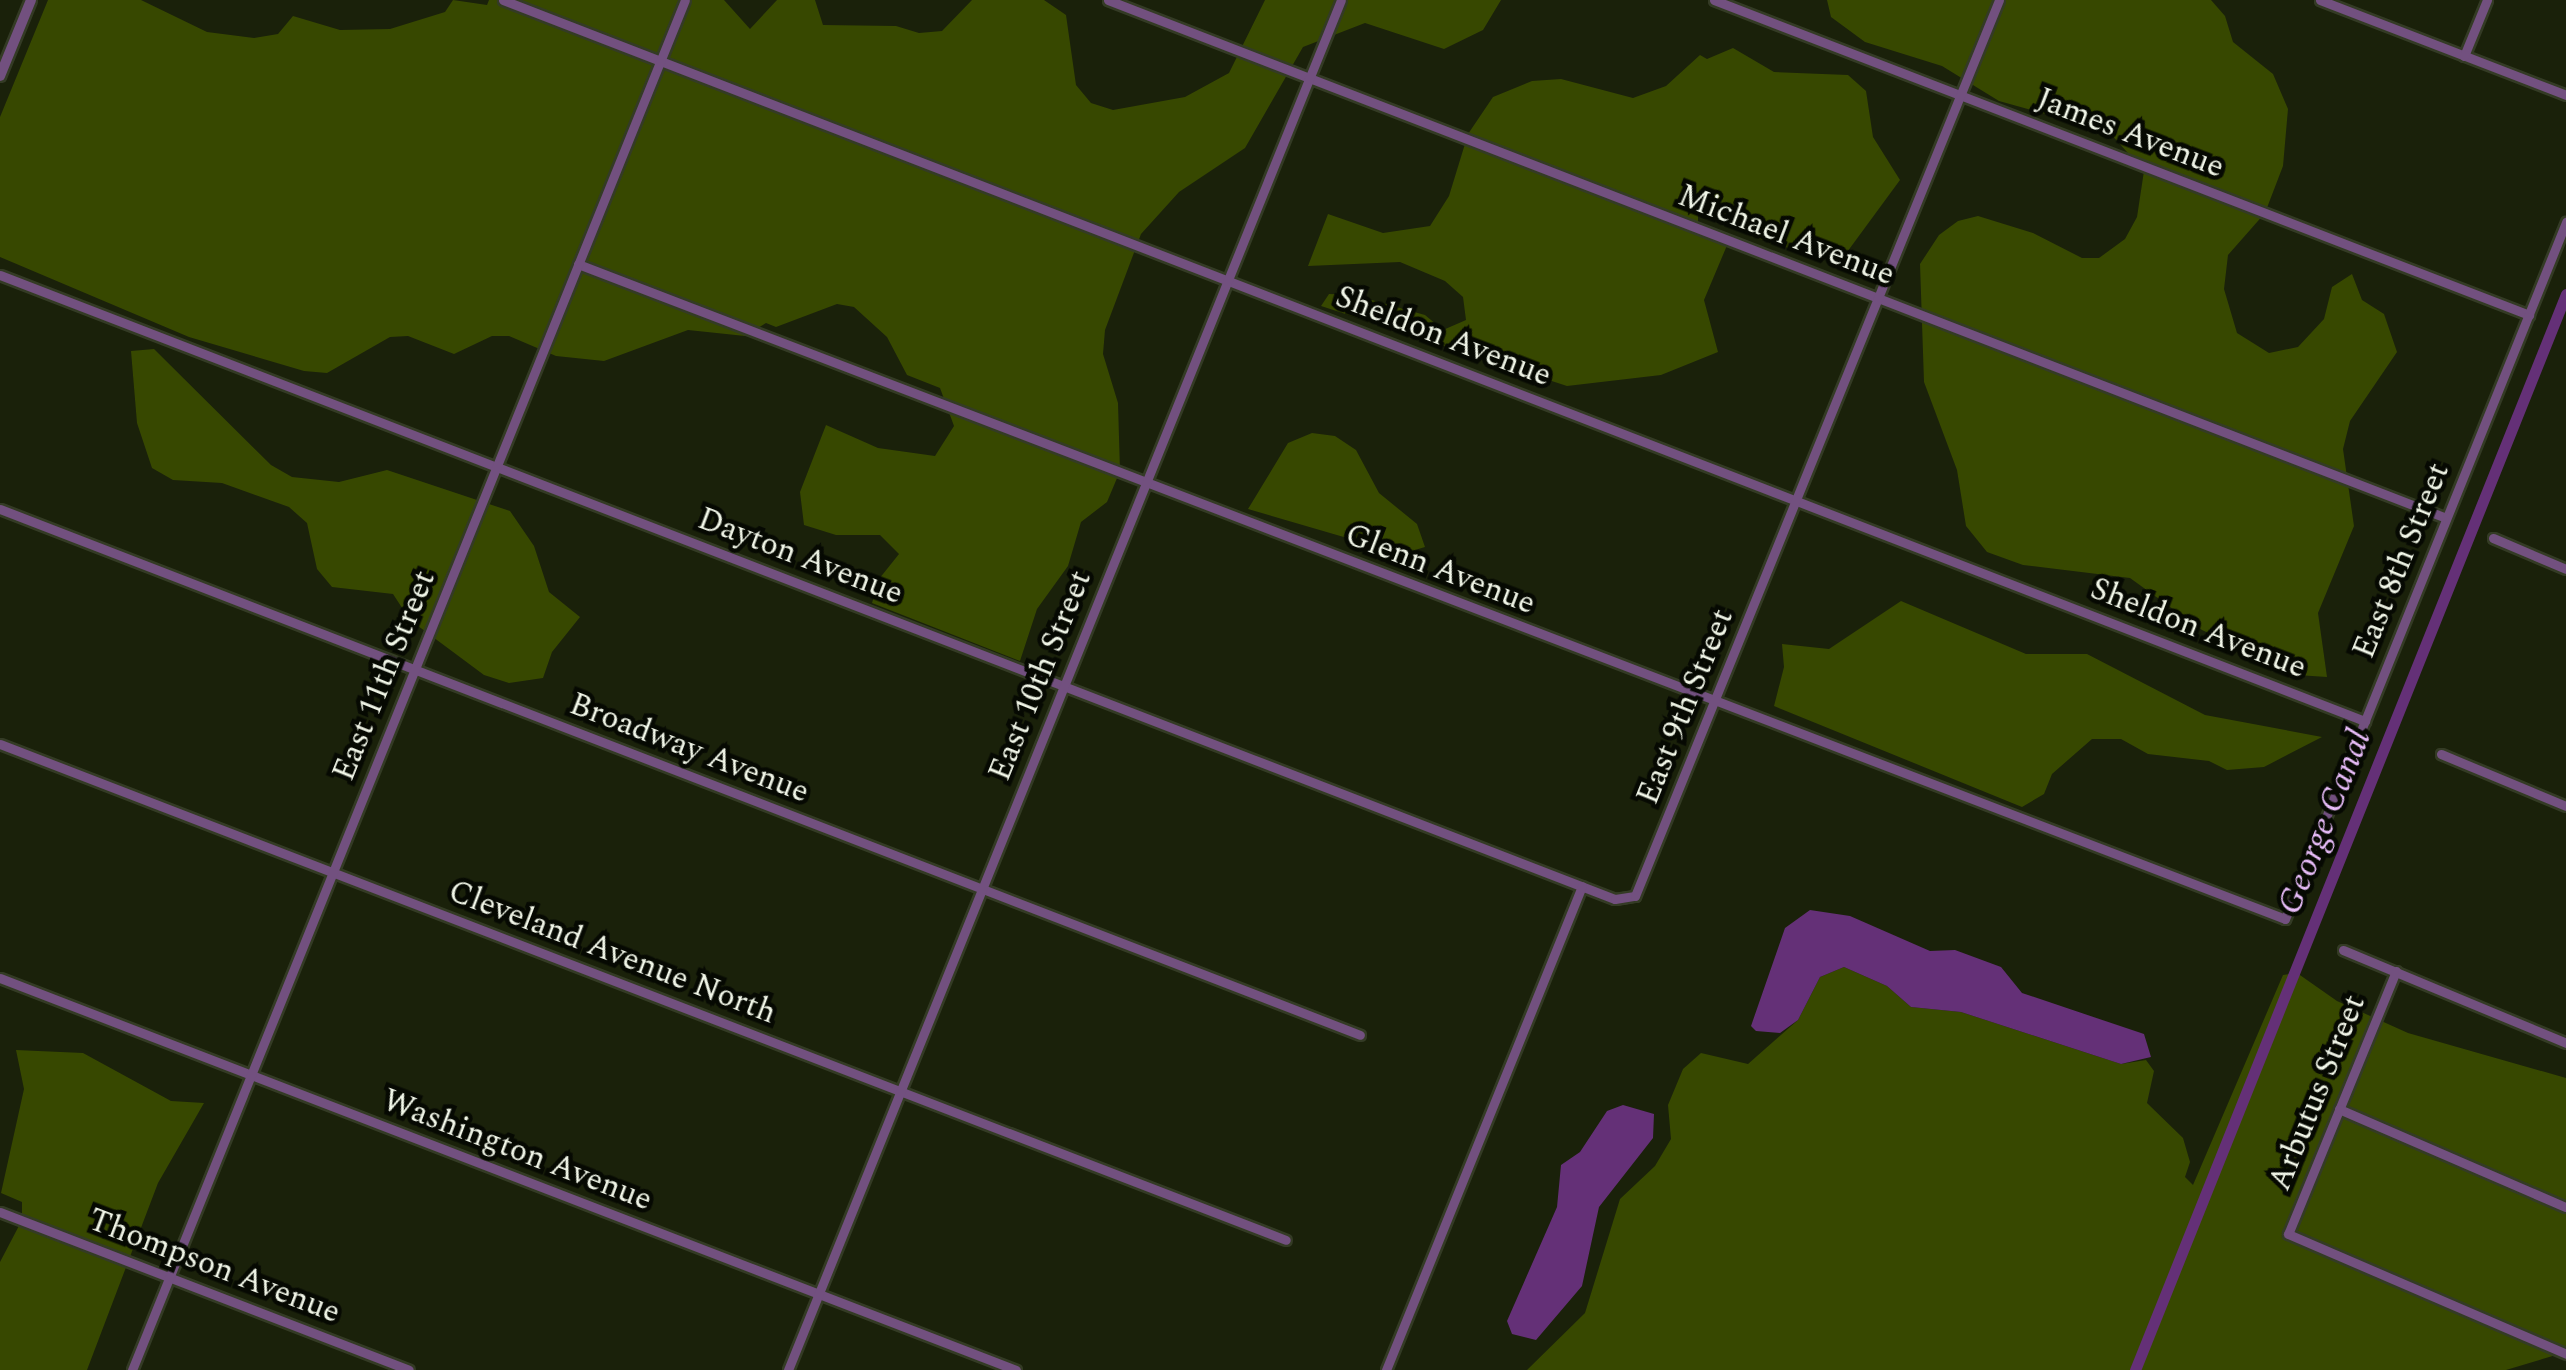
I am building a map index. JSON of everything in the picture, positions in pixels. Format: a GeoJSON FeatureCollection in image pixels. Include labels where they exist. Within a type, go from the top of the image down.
{"type":"FeatureCollection","features":[{"type":"Feature","properties":{"kind":"street"},"geometry":{"type":"LineString","coordinates":[[0,76],[31,0]]}},
{"type":"Feature","properties":{"kind":"street","name":"Sheldon Avenue"},"geometry":{"type":"LineString","coordinates":[[503,0],[2365,720]]}},
{"type":"Feature","properties":{"kind":"street","name":"East 11th Street"},"geometry":{"type":"LineString","coordinates":[[132,1370],[685,0]]}},
{"type":"Feature","properties":{"kind":"street","name":"Michael Avenue"},"geometry":{"type":"LineString","coordinates":[[1108,0],[2446,518]]}},
{"type":"Feature","properties":{"kind":"street","name":"East 10th Street"},"geometry":{"type":"LineString","coordinates":[[788,1370],[1341,0]]}},
{"type":"Feature","properties":{"kind":"street","name":"James Avenue"},"geometry":{"type":"LineString","coordinates":[[1714,0],[2528,315]]}},
{"type":"Feature","properties":{"kind":"street","name":"East 9th Street"},"geometry":{"type":"LineString","coordinates":[[1582,886],[1615,899],[1635,896],[1999,0]]}},
{"type":"Feature","properties":{"kind":"street"},"geometry":{"type":"LineString","coordinates":[[2320,0],[2566,95]]}},
{"type":"Feature","properties":{"kind":"street"},"geometry":{"type":"LineString","coordinates":[[2464,56],[2487,0]]}},
{"type":"Feature","properties":{"kind":"street","name":"East 8th Street"},"geometry":{"type":"LineString","coordinates":[[2285,919],[2566,222]]}},
{"type":"Feature","properties":{"kind":"street","name":"Glenn Avenue"},"geometry":{"type":"LineString","coordinates":[[578,264],[1715,704],[2285,919]]}},
{"type":"Feature","properties":{"kind":"street","name":"Dayton Avenue"},"geometry":{"type":"LineString","coordinates":[[0,274],[1582,886]]}},
{"type":"Feature","properties":{"kind":"street","name":"Broadway Avenue"},"geometry":{"type":"LineString","coordinates":[[0,509],[1360,1035]]}},
{"type":"Feature","properties":{"kind":"street"},"geometry":{"type":"LineString","coordinates":[[2493,538],[2566,569]]}},
{"type":"Feature","properties":{"kind":"street","name":"Cleveland Avenue North"},"geometry":{"type":"LineString","coordinates":[[0,744],[1286,1240]]}},
{"type":"Feature","properties":{"kind":"street"},"geometry":{"type":"LineString","coordinates":[[2441,754],[2566,806]]}},
{"type":"Feature","properties":{"kind":"street"},"geometry":{"type":"LineString","coordinates":[[1386,1370],[1582,886]]}},
{"type":"Feature","properties":{"kind":"street"},"geometry":{"type":"LineString","coordinates":[[2344,950],[2566,1043]]}},
{"type":"Feature","properties":{"kind":"street","name":"Arbutus Street"},"geometry":{"type":"LineString","coordinates":[[2396,971],[2288,1234],[2566,1354]]}},
{"type":"Feature","properties":{"kind":"street","name":"Washington Avenue"},"geometry":{"type":"LineString","coordinates":[[0,978],[1016,1370]]}},
{"type":"Feature","properties":{"kind":"street"},"geometry":{"type":"LineString","coordinates":[[2339,1109],[2566,1207]]}},
{"type":"Feature","properties":{"kind":"street","name":"Thompson Avenue"},"geometry":{"type":"LineString","coordinates":[[0,1212],[409,1370]]}},
{"type":"Feature","properties":{"kind":"green space"},"geometry":{"type":"Polygon","coordinates":[[[48,0],[141,0],[207,32],[254,38],[278,34],[293,16],[340,30],[390,29],[445,12],[453,0],[487,5],[489,0],[724,0],[750,29],[777,0],[815,0],[823,25],[896,26],[919,33],[942,31],[972,0],[1044,0],[1066,15],[1076,85],[1091,103],[1113,110],[1185,97],[1229,73],[1265,0],[1501,0],[1483,30],[1444,49],[1365,23],[1303,47],[1245,148],[1179,192],[1141,234],[1105,330],[1103,354],[1118,403],[1120,471],[1107,502],[1081,522],[1068,566],[1037,609],[1020,661],[872,603],[879,579],[899,554],[880,535],[836,535],[804,525],[800,492],[826,425],[878,448],[935,456],[954,426],[940,388],[907,375],[887,337],[854,307],[837,304],[776,327],[766,323],[745,336],[688,330],[604,361],[556,356],[509,336],[492,336],[454,354],[408,336],[390,337],[327,373],[304,371],[189,337],[0,257],[0,117],[48,0]]]}},
{"type":"Feature","properties":{"kind":"green space"},"geometry":{"type":"Polygon","coordinates":[[[1827,0],[2211,0],[2225,16],[2233,42],[2273,74],[2288,109],[2283,166],[2265,213],[2228,255],[2224,289],[2237,333],[2269,353],[2298,347],[2324,319],[2332,287],[2352,274],[2362,300],[2384,314],[2397,352],[2350,421],[2343,449],[2354,526],[2318,613],[2327,677],[2297,675],[2202,630],[2130,578],[2023,565],[1987,552],[1966,526],[1957,470],[1924,382],[1920,264],[1939,235],[1958,221],[1978,216],[2033,233],[2082,258],[2099,258],[2125,239],[2137,217],[2144,171],[2109,132],[1999,101],[1942,66],[1865,42],[1831,17],[1827,0]]]}},
{"type":"Feature","properties":{"kind":"green space"},"geometry":{"type":"Polygon","coordinates":[[[1733,48],[1774,72],[1848,75],[1866,91],[1873,137],[1900,180],[1842,259],[1775,245],[1698,213],[1698,232],[1728,243],[1704,300],[1718,352],[1661,375],[1567,386],[1321,306],[1329,294],[1354,295],[1425,315],[1443,330],[1466,320],[1463,297],[1445,281],[1400,262],[1308,266],[1328,214],[1383,233],[1430,226],[1449,196],[1468,134],[1493,97],[1532,81],[1561,79],[1633,98],[1666,86],[1700,55],[1707,59],[1733,48]]]}},
{"type":"Feature","properties":{"kind":"green space"},"geometry":{"type":"Polygon","coordinates":[[[154,349],[271,465],[292,477],[339,482],[387,470],[510,511],[534,546],[549,592],[580,617],[552,652],[543,678],[509,683],[484,675],[410,620],[393,594],[332,587],[317,569],[307,523],[289,507],[222,483],[173,480],[152,468],[137,423],[131,351],[154,349]]]}},
{"type":"Feature","properties":{"kind":"green space"},"geometry":{"type":"Polygon","coordinates":[[[1312,433],[1335,436],[1356,450],[1379,493],[1417,524],[1425,547],[1402,554],[1248,509],[1288,443],[1312,433]]]}},
{"type":"Feature","properties":{"kind":"green space"},"geometry":{"type":"Polygon","coordinates":[[[1901,601],[2026,654],[2087,654],[2205,715],[2322,737],[2264,767],[2227,770],[2209,761],[2148,754],[2121,739],[2092,739],[2052,774],[2044,794],[2022,807],[1774,706],[1784,667],[1782,644],[1829,649],[1901,601]]]}},
{"type":"Feature","properties":{"kind":"green space"},"geometry":{"type":"Polygon","coordinates":[[[1844,967],[1887,986],[1911,1007],[1961,1012],[2121,1064],[2146,1060],[2154,1071],[2147,1103],[2183,1138],[2190,1162],[2185,1177],[2193,1185],[2283,975],[2297,973],[2337,1001],[2408,1033],[2566,1078],[2566,1352],[2506,1370],[1527,1370],[1585,1313],[1620,1199],[1655,1166],[1671,1139],[1668,1105],[1683,1069],[1701,1053],[1748,1064],[1798,1020],[1820,977],[1844,967]]]}},
{"type":"Feature","properties":{"kind":"green space"},"geometry":{"type":"Polygon","coordinates":[[[16,1050],[83,1053],[171,1101],[204,1103],[158,1183],[87,1370],[0,1370],[0,1262],[22,1220],[22,1202],[1,1193],[24,1089],[16,1050]]]}},
{"type":"Feature","properties":{"kind":"shaded area"},"geometry":{"type":"Polygon","coordinates":[[[1810,910],[1850,916],[1930,951],[1955,950],[2001,967],[2022,993],[2144,1034],[2151,1057],[2121,1064],[1961,1012],[1911,1007],[1887,986],[1844,967],[1820,977],[1798,1020],[1780,1033],[1756,1031],[1751,1026],[1785,928],[1810,910]]]}},
{"type":"Feature","properties":{"kind":"shaded area"},"geometry":{"type":"Polygon","coordinates":[[[1623,1105],[1654,1114],[1653,1138],[1599,1207],[1582,1286],[1536,1340],[1512,1334],[1507,1321],[1557,1207],[1561,1165],[1580,1152],[1607,1111],[1623,1105]]]}},
{"type":"Feature","properties":{"kind":"waterway","name":"George Canal"},"geometry":{"type":"LineString","coordinates":[[2135,1370],[2566,294]]}}]}
